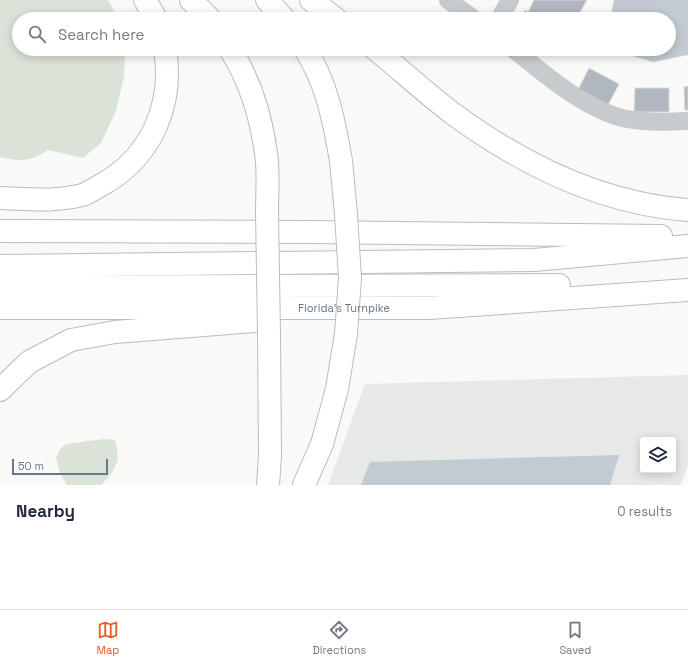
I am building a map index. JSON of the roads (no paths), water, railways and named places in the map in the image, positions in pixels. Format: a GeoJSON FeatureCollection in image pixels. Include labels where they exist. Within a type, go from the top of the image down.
{"type":"FeatureCollection","features":[{"type":"Feature","properties":{"kind":"highway"},"geometry":{"type":"LineString","coordinates":[[145,0],[152,12]]}},
{"type":"Feature","properties":{"kind":"highway"},"geometry":{"type":"LineString","coordinates":[[191,0],[203,12]]}},
{"type":"Feature","properties":{"kind":"highway"},"geometry":{"type":"LineString","coordinates":[[267,0],[278,12]]}},
{"type":"Feature","properties":{"kind":"highway"},"geometry":{"type":"LineString","coordinates":[[311,0],[327,12]]}},
{"type":"Feature","properties":{"kind":"highway"},"geometry":{"type":"LineString","coordinates":[[0,198],[42,200],[83,195],[117,176],[133,162],[147,144],[157,124],[164,102],[168,80],[166,56]]}},
{"type":"Feature","properties":{"kind":"highway"},"geometry":{"type":"LineString","coordinates":[[234,56],[257,108],[266,154],[270,456],[268,485]]}},
{"type":"Feature","properties":{"kind":"highway"},"geometry":{"type":"LineString","coordinates":[[304,485],[324,437],[337,389],[346,334],[350,278],[341,160],[333,117],[317,68],[309,56]]}},
{"type":"Feature","properties":{"kind":"highway"},"geometry":{"type":"LineString","coordinates":[[384,56],[452,112],[500,145],[554,174],[612,196],[670,209],[688,210]]}},
{"type":"Feature","properties":{"kind":"highway"},"geometry":{"type":"LineString","coordinates":[[0,231],[309,232],[688,237]]}},
{"type":"Feature","properties":{"kind":"highway"},"geometry":{"type":"LineString","coordinates":[[0,266],[534,260],[688,246]]}},
{"type":"Feature","properties":{"kind":"highway"},"geometry":{"type":"LineString","coordinates":[[0,286],[688,284]]}},
{"type":"Feature","properties":{"kind":"highway","name":"Florida's Turnpike"},"geometry":{"type":"LineString","coordinates":[[0,308],[428,308],[688,290]]}},
{"type":"Feature","properties":{"kind":"highway"},"geometry":{"type":"LineString","coordinates":[[0,390],[29,362],[71,340],[115,332],[428,308]]}},
{"type":"Feature","properties":{"kind":"street"},"geometry":{"type":"LineString","coordinates":[[448,0],[464,12]]}},
{"type":"Feature","properties":{"kind":"street"},"geometry":{"type":"LineString","coordinates":[[503,12],[510,0]]}},
{"type":"Feature","properties":{"kind":"street"},"geometry":{"type":"LineString","coordinates":[[522,56],[577,98],[616,116],[657,122],[688,121]]}}]}
